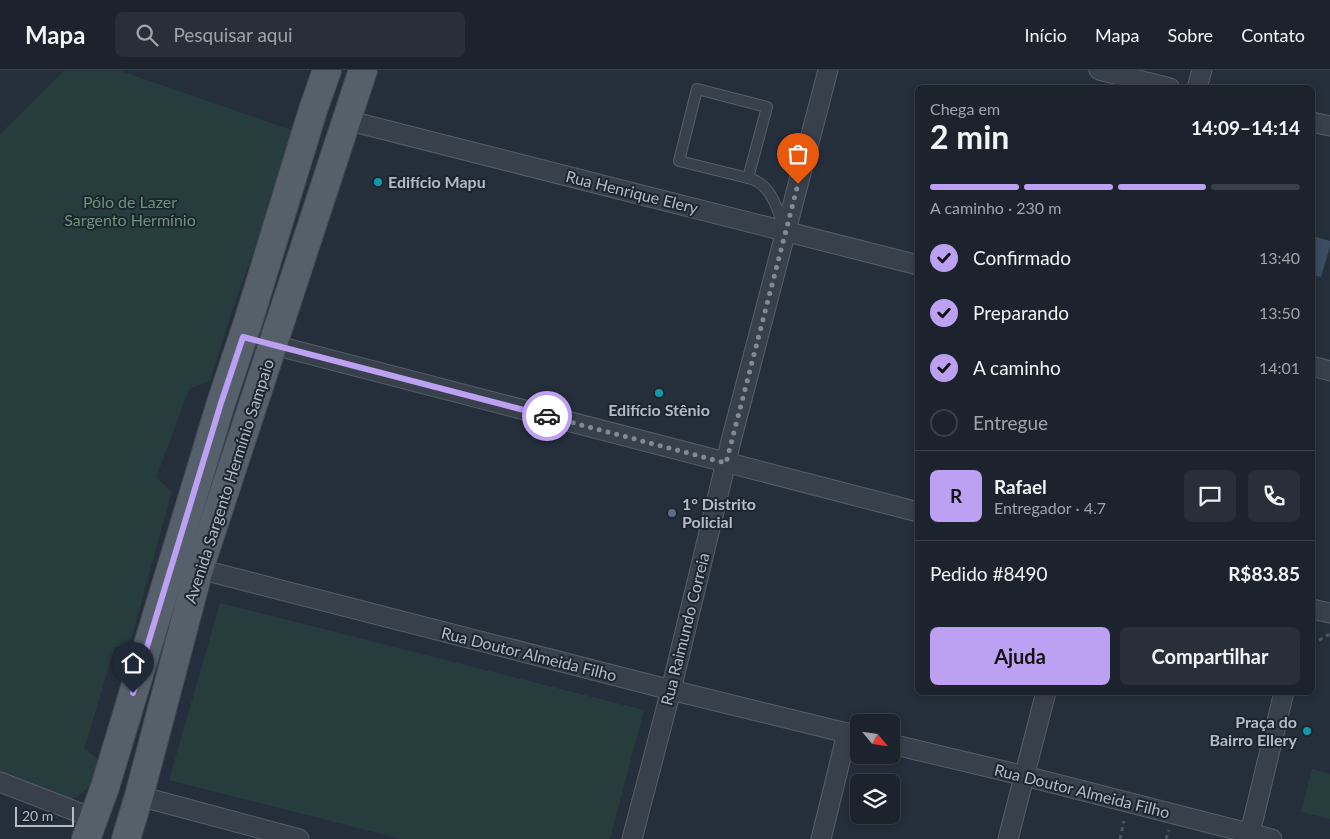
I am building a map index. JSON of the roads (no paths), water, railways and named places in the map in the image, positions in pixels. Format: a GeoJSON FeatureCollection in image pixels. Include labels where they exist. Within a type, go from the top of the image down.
{"type":"FeatureCollection","features":[{"type":"Feature","properties":{"kind":"main road","name":"Avenida Sargento Hermínio Sampaio"},"geometry":{"type":"LineString","coordinates":[[90,828],[105,787],[312,110],[327,70]]}},
{"type":"Feature","properties":{"kind":"main road","name":"Avenida Sargento Hermínio Sampaio"},"geometry":{"type":"LineString","coordinates":[[126,839],[199,569],[363,70]]}},
{"type":"Feature","properties":{"kind":"street","name":"Rua Raimundo Correia"},"geometry":{"type":"LineString","coordinates":[[632,839],[785,231],[828,70]]}},
{"type":"Feature","properties":{"kind":"street"},"geometry":{"type":"LineString","coordinates":[[1100,70],[1158,85]]}},
{"type":"Feature","properties":{"kind":"street"},"geometry":{"type":"LineString","coordinates":[[1198,85],[1202,70]]}},
{"type":"Feature","properties":{"kind":"street","name":"Rua Henrique Elery"},"geometry":{"type":"LineString","coordinates":[[346,120],[915,264]]}},
{"type":"Feature","properties":{"kind":"street"},"geometry":{"type":"LineString","coordinates":[[1315,123],[1330,126]]}},
{"type":"Feature","properties":{"kind":"street"},"geometry":{"type":"LineString","coordinates":[[243,337],[915,511]]}},
{"type":"Feature","properties":{"kind":"street"},"geometry":{"type":"LineString","coordinates":[[1315,367],[1330,370]]}},
{"type":"Feature","properties":{"kind":"street","name":"Rua Doutor Almeida Filho"},"geometry":{"type":"LineString","coordinates":[[199,569],[671,690],[850,733]]}},
{"type":"Feature","properties":{"kind":"street"},"geometry":{"type":"LineString","coordinates":[[1315,609],[1330,613]]}},
{"type":"Feature","properties":{"kind":"street"},"geometry":{"type":"LineString","coordinates":[[1008,839],[1045,695]]}},
{"type":"Feature","properties":{"kind":"street"},"geometry":{"type":"LineString","coordinates":[[1250,833],[1283,695]]}},
{"type":"Feature","properties":{"kind":"street"},"geometry":{"type":"LineString","coordinates":[[821,839],[850,744]]}},
{"type":"Feature","properties":{"kind":"street","name":"Rua Doutor Almeida Filho"},"geometry":{"type":"LineString","coordinates":[[900,746],[1272,839]]}},
{"type":"Feature","properties":{"kind":"street"},"geometry":{"type":"LineString","coordinates":[[0,782],[90,828]]}},
{"type":"Feature","properties":{"kind":"street"},"geometry":{"type":"LineString","coordinates":[[139,796],[292,838]]}},
{"type":"Feature","properties":{"kind":"lane"},"geometry":{"type":"LineString","coordinates":[[748,178],[767,107],[697,90],[680,161],[748,178],[754,179],[773,196],[785,231]]}},
{"type":"Feature","properties":{"kind":"water"},"geometry":{"type":"Polygon","coordinates":[[[1315,237],[1330,241],[1321,277],[1315,276],[1315,237]]]}},
{"type":"Feature","properties":{"kind":"place","name":"Edifício Mapu"},"geometry":{"type":"Point","coordinates":[378,182]}},
{"type":"Feature","properties":{"kind":"place","name":"Edifício Stênio"},"geometry":{"type":"Point","coordinates":[659,393]}},
{"type":"Feature","properties":{"kind":"place","name":"1° Distrito Policial"},"geometry":{"type":"Point","coordinates":[672,513]}},
{"type":"Feature","properties":{"kind":"place","name":"Praça do Bairro Ellery"},"geometry":{"type":"Point","coordinates":[1307,731]}},
{"type":"Feature","properties":{"kind":"park label","name":"Pólo de Lazer Sargento Hermínio"},"geometry":{"type":"Point","coordinates":[130,211]}}]}
